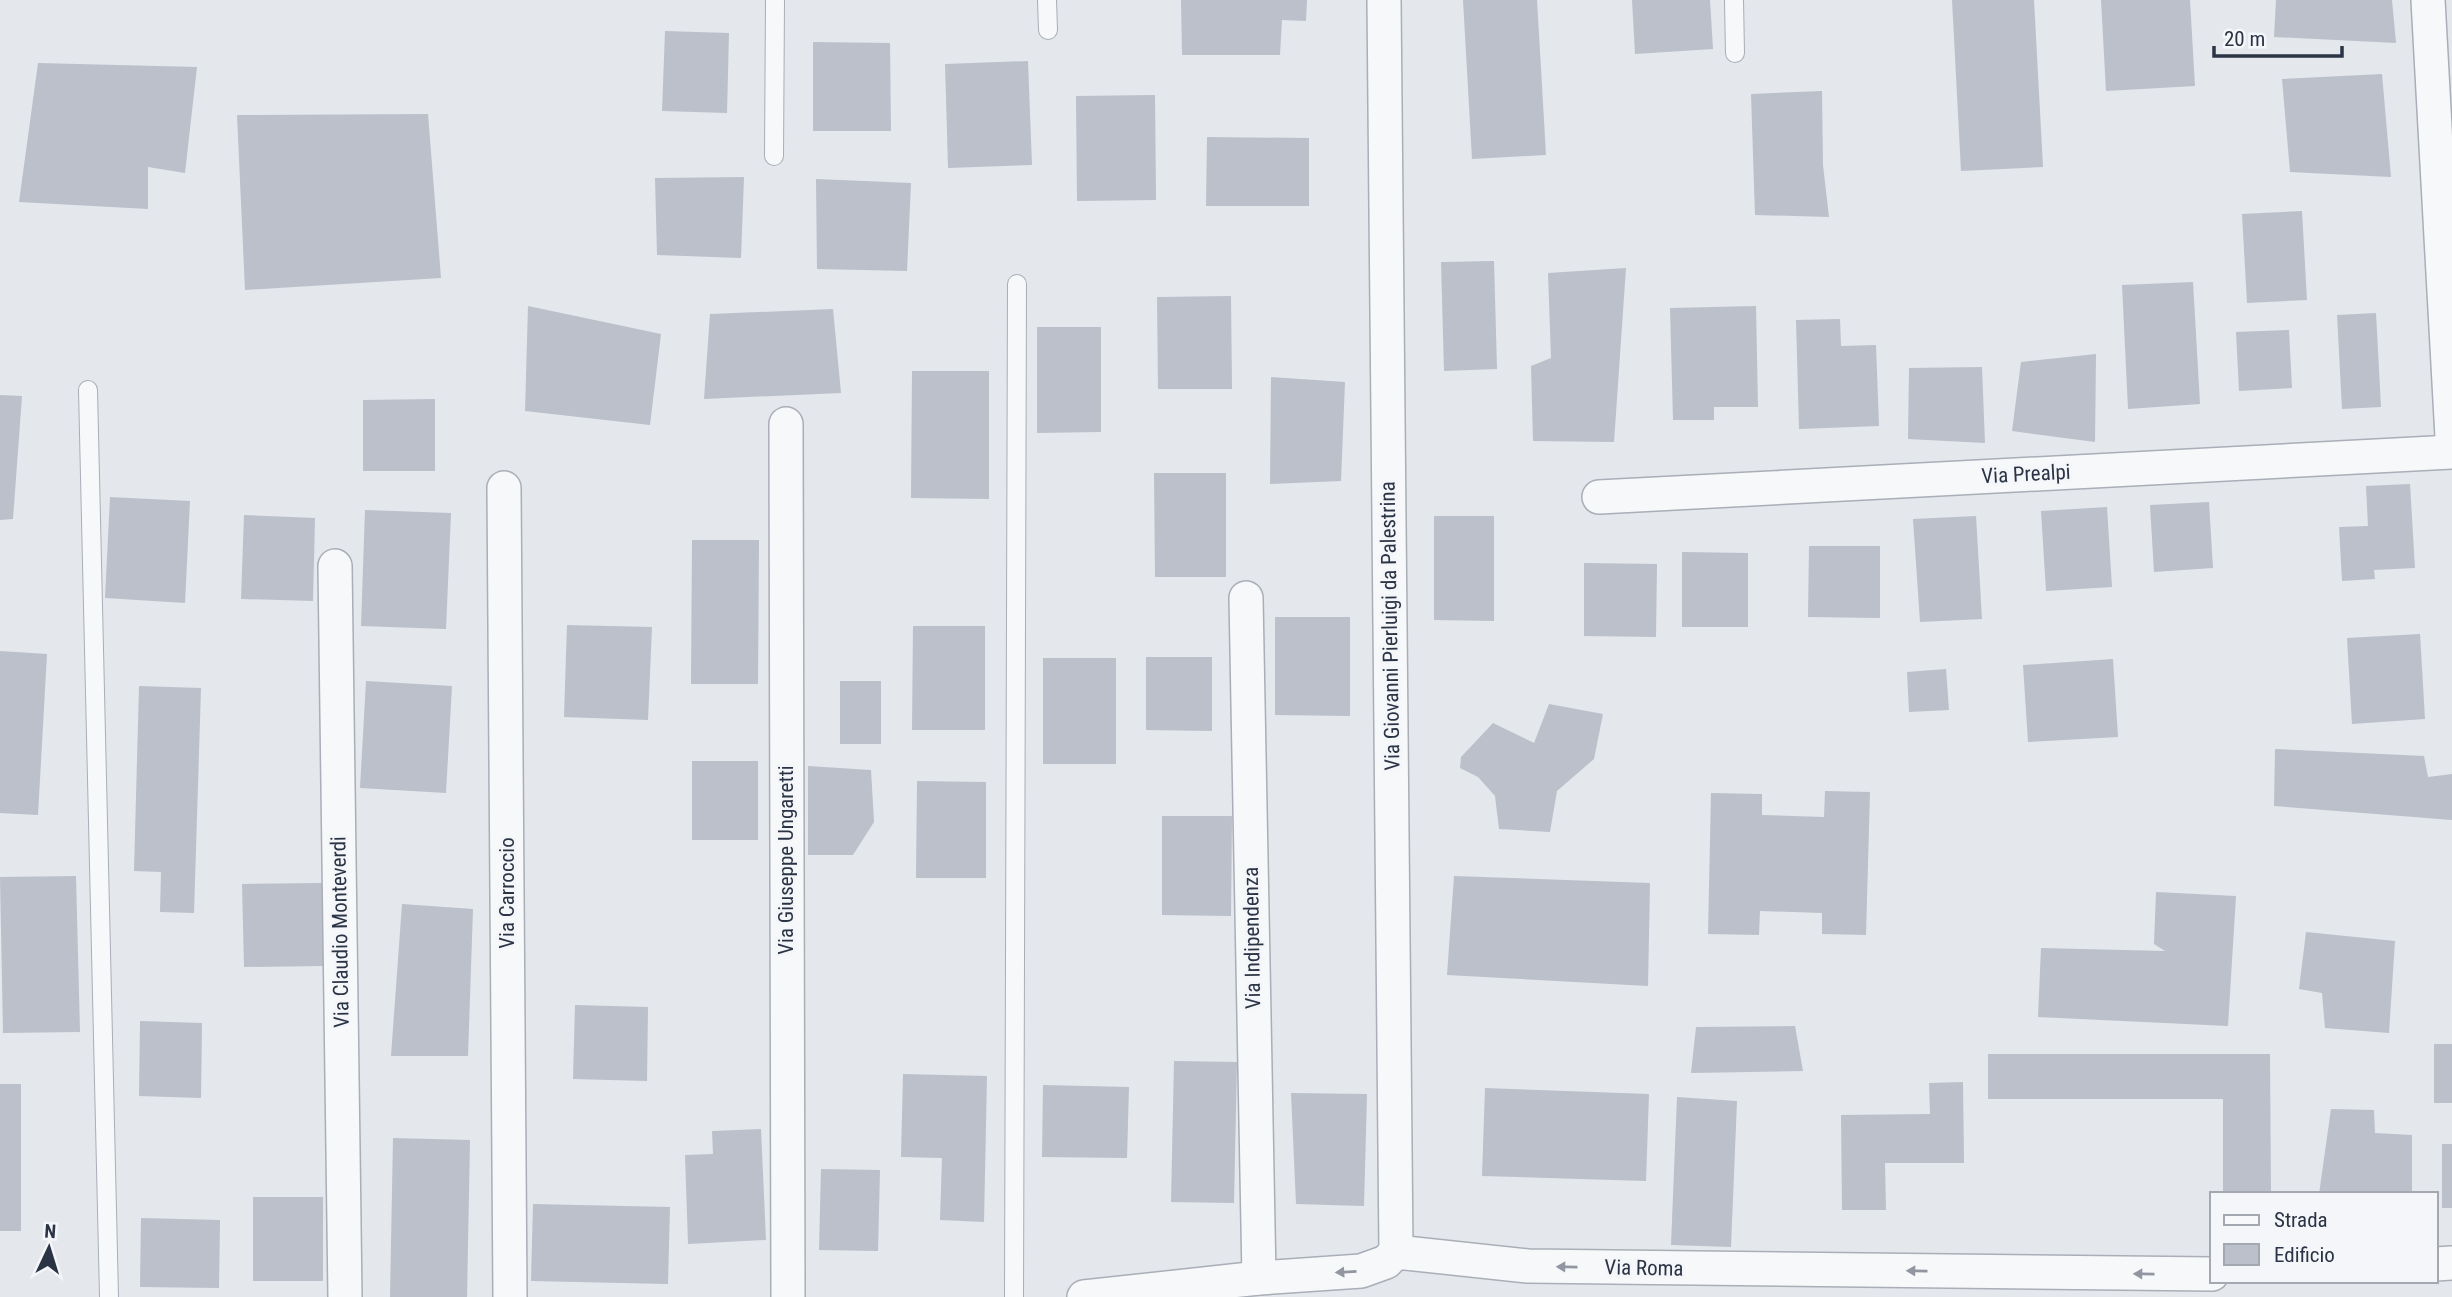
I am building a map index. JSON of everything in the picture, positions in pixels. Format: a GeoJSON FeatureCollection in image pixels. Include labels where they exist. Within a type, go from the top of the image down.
{"type":"FeatureCollection","features":[{"type":"Feature","properties":{"kind":"street","name":"Via Giovanni Pierluigi da Palestrina"},"geometry":{"type":"LineString","coordinates":[[1384,0],[1396,1252]]}},
{"type":"Feature","properties":{"kind":"street"},"geometry":{"type":"LineString","coordinates":[[2436,5],[2452,437]]}},
{"type":"Feature","properties":{"kind":"street","name":"Via Giuseppe Ungaretti"},"geometry":{"type":"LineString","coordinates":[[786,424],[788,1297]]}},
{"type":"Feature","properties":{"kind":"street","name":"Via Prealpi"},"geometry":{"type":"LineString","coordinates":[[1599,497],[2452,452]]}},
{"type":"Feature","properties":{"kind":"street","name":"Via Carroccio"},"geometry":{"type":"LineString","coordinates":[[504,488],[510,1297]]}},
{"type":"Feature","properties":{"kind":"street","name":"Via Claudio Monteverdi"},"geometry":{"type":"LineString","coordinates":[[335,566],[345,1297]]}},
{"type":"Feature","properties":{"kind":"street","name":"Via Indipendenza"},"geometry":{"type":"LineString","coordinates":[[1246,598],[1259,1278]]}},
{"type":"Feature","properties":{"kind":"street"},"geometry":{"type":"LineString","coordinates":[[1084,1297],[1196,1290],[1259,1278],[1361,1271],[1386,1262],[1396,1252]]}},
{"type":"Feature","properties":{"kind":"street","name":"Via Roma"},"geometry":{"type":"LineString","coordinates":[[1396,1252],[1528,1266],[2075,1285],[2210,1274]]}},
{"type":"Feature","properties":{"kind":"lane"},"geometry":{"type":"LineString","coordinates":[[774,156],[775,0]]}},
{"type":"Feature","properties":{"kind":"lane"},"geometry":{"type":"LineString","coordinates":[[1047,0],[1048,30]]}},
{"type":"Feature","properties":{"kind":"lane"},"geometry":{"type":"LineString","coordinates":[[1734,0],[1735,53]]}},
{"type":"Feature","properties":{"kind":"lane"},"geometry":{"type":"LineString","coordinates":[[1014,1297],[1017,284]]}},
{"type":"Feature","properties":{"kind":"lane"},"geometry":{"type":"LineString","coordinates":[[88,390],[109,1297]]}},
{"type":"Feature","properties":{"kind":"building"},"geometry":{"type":"Polygon","coordinates":[[[1181,0],[1307,0],[1306,21],[1282,20],[1280,55],[1182,55],[1181,0]]]}},
{"type":"Feature","properties":{"kind":"building"},"geometry":{"type":"Polygon","coordinates":[[[1463,0],[1537,0],[1546,155],[1472,159],[1463,0]]]}},
{"type":"Feature","properties":{"kind":"building"},"geometry":{"type":"Polygon","coordinates":[[[1632,0],[1710,0],[1713,49],[1635,54],[1632,0]]]}},
{"type":"Feature","properties":{"kind":"building"},"geometry":{"type":"Polygon","coordinates":[[[1952,0],[2034,0],[2043,167],[1961,171],[1952,0]]]}},
{"type":"Feature","properties":{"kind":"building"},"geometry":{"type":"Polygon","coordinates":[[[2101,0],[2190,0],[2195,86],[2106,91],[2101,0]]]}},
{"type":"Feature","properties":{"kind":"building"},"geometry":{"type":"Polygon","coordinates":[[[2276,0],[2392,0],[2396,43],[2274,37],[2276,0]]]}},
{"type":"Feature","properties":{"kind":"building"},"geometry":{"type":"Polygon","coordinates":[[[665,31],[729,33],[727,113],[662,111],[665,31]]]}},
{"type":"Feature","properties":{"kind":"building"},"geometry":{"type":"Polygon","coordinates":[[[813,42],[890,43],[891,131],[813,131],[813,42]]]}},
{"type":"Feature","properties":{"kind":"building"},"geometry":{"type":"Polygon","coordinates":[[[1028,61],[1032,165],[948,168],[945,64],[1028,61]]]}},
{"type":"Feature","properties":{"kind":"building"},"geometry":{"type":"Polygon","coordinates":[[[38,63],[197,67],[185,173],[148,167],[148,209],[19,202],[38,63]]]}},
{"type":"Feature","properties":{"kind":"building"},"geometry":{"type":"Polygon","coordinates":[[[2382,74],[2391,177],[2290,172],[2282,79],[2382,74]]]}},
{"type":"Feature","properties":{"kind":"building"},"geometry":{"type":"Polygon","coordinates":[[[1822,91],[1823,165],[1829,217],[1755,215],[1751,94],[1822,91]]]}},
{"type":"Feature","properties":{"kind":"building"},"geometry":{"type":"Polygon","coordinates":[[[1155,95],[1156,200],[1077,201],[1076,96],[1155,95]]]}},
{"type":"Feature","properties":{"kind":"building"},"geometry":{"type":"Polygon","coordinates":[[[428,114],[441,278],[245,290],[237,115],[428,114]]]}},
{"type":"Feature","properties":{"kind":"building"},"geometry":{"type":"Polygon","coordinates":[[[1207,137],[1309,138],[1309,206],[1206,206],[1207,137]]]}},
{"type":"Feature","properties":{"kind":"building"},"geometry":{"type":"Polygon","coordinates":[[[744,177],[741,258],[657,255],[655,178],[744,177]]]}},
{"type":"Feature","properties":{"kind":"building"},"geometry":{"type":"Polygon","coordinates":[[[816,179],[911,183],[907,271],[817,269],[816,179]]]}},
{"type":"Feature","properties":{"kind":"building"},"geometry":{"type":"Polygon","coordinates":[[[2302,211],[2307,300],[2247,303],[2242,214],[2302,211]]]}},
{"type":"Feature","properties":{"kind":"building"},"geometry":{"type":"Polygon","coordinates":[[[1494,261],[1497,369],[1444,371],[1441,262],[1494,261]]]}},
{"type":"Feature","properties":{"kind":"building"},"geometry":{"type":"Polygon","coordinates":[[[1626,268],[1614,442],[1533,441],[1531,366],[1551,358],[1548,273],[1626,268]]]}},
{"type":"Feature","properties":{"kind":"building"},"geometry":{"type":"Polygon","coordinates":[[[2193,282],[2200,404],[2128,409],[2122,285],[2193,282]]]}},
{"type":"Feature","properties":{"kind":"building"},"geometry":{"type":"Polygon","coordinates":[[[1231,296],[1232,389],[1158,389],[1157,297],[1231,296]]]}},
{"type":"Feature","properties":{"kind":"building"},"geometry":{"type":"Polygon","coordinates":[[[528,306],[661,334],[650,425],[525,411],[528,306]]]}},
{"type":"Feature","properties":{"kind":"building"},"geometry":{"type":"Polygon","coordinates":[[[1756,306],[1758,407],[1714,407],[1714,420],[1673,420],[1670,308],[1756,306]]]}},
{"type":"Feature","properties":{"kind":"building"},"geometry":{"type":"Polygon","coordinates":[[[833,309],[841,393],[704,399],[710,314],[833,309]]]}},
{"type":"Feature","properties":{"kind":"building"},"geometry":{"type":"Polygon","coordinates":[[[2376,313],[2381,407],[2342,409],[2337,315],[2376,313]]]}},
{"type":"Feature","properties":{"kind":"building"},"geometry":{"type":"Polygon","coordinates":[[[1840,319],[1841,346],[1876,345],[1879,426],[1799,429],[1796,320],[1840,319]]]}},
{"type":"Feature","properties":{"kind":"building"},"geometry":{"type":"Polygon","coordinates":[[[1037,327],[1101,327],[1101,432],[1037,433],[1037,327]]]}},
{"type":"Feature","properties":{"kind":"building"},"geometry":{"type":"Polygon","coordinates":[[[2289,330],[2292,388],[2239,391],[2236,332],[2289,330]]]}},
{"type":"Feature","properties":{"kind":"building"},"geometry":{"type":"Polygon","coordinates":[[[2096,354],[2095,442],[2012,431],[2021,362],[2096,354]]]}},
{"type":"Feature","properties":{"kind":"building"},"geometry":{"type":"Polygon","coordinates":[[[1982,367],[1985,443],[1908,439],[1909,368],[1982,367]]]}},
{"type":"Feature","properties":{"kind":"building"},"geometry":{"type":"Polygon","coordinates":[[[912,371],[989,371],[989,499],[911,498],[912,371]]]}},
{"type":"Feature","properties":{"kind":"building"},"geometry":{"type":"Polygon","coordinates":[[[1271,377],[1345,382],[1341,481],[1270,484],[1271,377]]]}},
{"type":"Feature","properties":{"kind":"building"},"geometry":{"type":"Polygon","coordinates":[[[0,395],[22,396],[13,519],[0,520],[0,395]]]}},
{"type":"Feature","properties":{"kind":"building"},"geometry":{"type":"Polygon","coordinates":[[[435,399],[435,471],[363,471],[363,400],[435,399]]]}},
{"type":"Feature","properties":{"kind":"building"},"geometry":{"type":"Polygon","coordinates":[[[1154,473],[1226,473],[1226,577],[1155,577],[1154,473]]]}},
{"type":"Feature","properties":{"kind":"building"},"geometry":{"type":"Polygon","coordinates":[[[2410,484],[2415,568],[2374,570],[2375,579],[2342,581],[2339,527],[2368,526],[2366,486],[2410,484]]]}},
{"type":"Feature","properties":{"kind":"building"},"geometry":{"type":"Polygon","coordinates":[[[110,497],[190,501],[185,603],[105,598],[110,497]]]}},
{"type":"Feature","properties":{"kind":"building"},"geometry":{"type":"Polygon","coordinates":[[[2209,502],[2213,568],[2154,572],[2150,505],[2209,502]]]}},
{"type":"Feature","properties":{"kind":"building"},"geometry":{"type":"Polygon","coordinates":[[[2107,507],[2112,587],[2046,591],[2041,511],[2107,507]]]}},
{"type":"Feature","properties":{"kind":"building"},"geometry":{"type":"Polygon","coordinates":[[[365,510],[451,513],[446,629],[361,626],[365,510]]]}},
{"type":"Feature","properties":{"kind":"building"},"geometry":{"type":"Polygon","coordinates":[[[244,515],[315,518],[313,601],[241,599],[244,515]]]}},
{"type":"Feature","properties":{"kind":"building"},"geometry":{"type":"Polygon","coordinates":[[[1434,516],[1494,516],[1494,621],[1434,620],[1434,516]]]}},
{"type":"Feature","properties":{"kind":"building"},"geometry":{"type":"Polygon","coordinates":[[[1976,516],[1982,619],[1920,622],[1913,519],[1976,516]]]}},
{"type":"Feature","properties":{"kind":"building"},"geometry":{"type":"Polygon","coordinates":[[[692,540],[759,540],[758,684],[691,684],[692,540]]]}},
{"type":"Feature","properties":{"kind":"building"},"geometry":{"type":"Polygon","coordinates":[[[1809,546],[1880,546],[1880,618],[1808,617],[1809,546]]]}},
{"type":"Feature","properties":{"kind":"building"},"geometry":{"type":"Polygon","coordinates":[[[1682,552],[1748,553],[1748,627],[1682,627],[1682,552]]]}},
{"type":"Feature","properties":{"kind":"building"},"geometry":{"type":"Polygon","coordinates":[[[1584,563],[1657,564],[1656,637],[1584,636],[1584,563]]]}},
{"type":"Feature","properties":{"kind":"building"},"geometry":{"type":"Polygon","coordinates":[[[1275,617],[1350,617],[1350,716],[1275,715],[1275,617]]]}},
{"type":"Feature","properties":{"kind":"building"},"geometry":{"type":"Polygon","coordinates":[[[567,625],[652,627],[648,720],[564,717],[567,625]]]}},
{"type":"Feature","properties":{"kind":"building"},"geometry":{"type":"Polygon","coordinates":[[[913,626],[985,626],[985,730],[912,730],[913,626]]]}},
{"type":"Feature","properties":{"kind":"building"},"geometry":{"type":"Polygon","coordinates":[[[2420,634],[2425,719],[2352,724],[2347,638],[2420,634]]]}},
{"type":"Feature","properties":{"kind":"building"},"geometry":{"type":"Polygon","coordinates":[[[0,651],[47,654],[38,815],[0,813],[0,651]]]}},
{"type":"Feature","properties":{"kind":"building"},"geometry":{"type":"Polygon","coordinates":[[[1146,657],[1212,657],[1212,731],[1146,730],[1146,657]]]}},
{"type":"Feature","properties":{"kind":"building"},"geometry":{"type":"Polygon","coordinates":[[[1043,658],[1116,658],[1116,764],[1043,764],[1043,658]]]}},
{"type":"Feature","properties":{"kind":"building"},"geometry":{"type":"Polygon","coordinates":[[[2113,659],[2118,737],[2028,742],[2023,665],[2113,659]]]}},
{"type":"Feature","properties":{"kind":"building"},"geometry":{"type":"Polygon","coordinates":[[[1946,669],[1949,710],[1909,712],[1907,672],[1946,669]]]}},
{"type":"Feature","properties":{"kind":"building"},"geometry":{"type":"Polygon","coordinates":[[[366,681],[452,686],[446,793],[360,788],[366,681]]]}},
{"type":"Feature","properties":{"kind":"building"},"geometry":{"type":"Polygon","coordinates":[[[840,681],[881,681],[881,744],[840,744],[840,681]]]}},
{"type":"Feature","properties":{"kind":"building"},"geometry":{"type":"Polygon","coordinates":[[[139,686],[201,688],[194,913],[160,912],[161,872],[134,871],[139,686]]]}},
{"type":"Feature","properties":{"kind":"building"},"geometry":{"type":"Polygon","coordinates":[[[1549,704],[1603,714],[1594,759],[1557,791],[1550,832],[1499,829],[1495,796],[1478,777],[1460,768],[1461,757],[1493,723],[1534,743],[1549,704]]]}},
{"type":"Feature","properties":{"kind":"building"},"geometry":{"type":"Polygon","coordinates":[[[2275,749],[2424,756],[2428,777],[2452,774],[2452,820],[2274,806],[2275,749]]]}},
{"type":"Feature","properties":{"kind":"building"},"geometry":{"type":"Polygon","coordinates":[[[692,761],[758,761],[758,840],[692,840],[692,761]]]}},
{"type":"Feature","properties":{"kind":"building"},"geometry":{"type":"Polygon","coordinates":[[[808,766],[871,770],[874,822],[853,855],[808,855],[808,766]]]}},
{"type":"Feature","properties":{"kind":"building"},"geometry":{"type":"Polygon","coordinates":[[[917,781],[986,782],[986,878],[916,878],[917,781]]]}},
{"type":"Feature","properties":{"kind":"building"},"geometry":{"type":"Polygon","coordinates":[[[1825,791],[1870,792],[1866,935],[1822,934],[1822,913],[1760,911],[1759,935],[1708,934],[1711,793],[1762,794],[1762,815],[1824,817],[1825,791]]]}},
{"type":"Feature","properties":{"kind":"building"},"geometry":{"type":"Polygon","coordinates":[[[1162,816],[1232,816],[1231,916],[1162,915],[1162,816]]]}},
{"type":"Feature","properties":{"kind":"building"},"geometry":{"type":"Polygon","coordinates":[[[76,876],[80,1032],[3,1033],[0,877],[76,876]]]}},
{"type":"Feature","properties":{"kind":"building"},"geometry":{"type":"Polygon","coordinates":[[[1454,876],[1650,883],[1648,986],[1447,975],[1454,876]]]}},
{"type":"Feature","properties":{"kind":"building"},"geometry":{"type":"Polygon","coordinates":[[[322,883],[324,966],[244,967],[242,884],[322,883]]]}},
{"type":"Feature","properties":{"kind":"building"},"geometry":{"type":"Polygon","coordinates":[[[2156,892],[2236,896],[2228,1026],[2038,1017],[2041,948],[2165,951],[2154,944],[2156,892]]]}},
{"type":"Feature","properties":{"kind":"building"},"geometry":{"type":"Polygon","coordinates":[[[402,904],[473,909],[468,1056],[391,1056],[402,904]]]}},
{"type":"Feature","properties":{"kind":"building"},"geometry":{"type":"Polygon","coordinates":[[[2306,932],[2395,941],[2389,1033],[2325,1028],[2322,993],[2299,989],[2306,932]]]}},
{"type":"Feature","properties":{"kind":"building"},"geometry":{"type":"Polygon","coordinates":[[[575,1005],[648,1007],[647,1081],[573,1079],[575,1005]]]}},
{"type":"Feature","properties":{"kind":"building"},"geometry":{"type":"Polygon","coordinates":[[[140,1021],[202,1023],[201,1098],[139,1096],[140,1021]]]}},
{"type":"Feature","properties":{"kind":"building"},"geometry":{"type":"Polygon","coordinates":[[[1795,1026],[1803,1071],[1691,1073],[1696,1027],[1795,1026]]]}},
{"type":"Feature","properties":{"kind":"building"},"geometry":{"type":"Polygon","coordinates":[[[2434,1044],[2452,1044],[2452,1103],[2434,1103],[2434,1044]]]}},
{"type":"Feature","properties":{"kind":"building"},"geometry":{"type":"Polygon","coordinates":[[[1988,1054],[2270,1054],[2271,1192],[2223,1192],[2223,1099],[1988,1099],[1988,1054]]]}},
{"type":"Feature","properties":{"kind":"building"},"geometry":{"type":"Polygon","coordinates":[[[1174,1061],[1237,1062],[1234,1203],[1171,1202],[1174,1061]]]}},
{"type":"Feature","properties":{"kind":"building"},"geometry":{"type":"Polygon","coordinates":[[[903,1074],[987,1076],[984,1222],[940,1220],[942,1158],[901,1157],[903,1074]]]}},
{"type":"Feature","properties":{"kind":"building"},"geometry":{"type":"Polygon","coordinates":[[[1963,1082],[1964,1163],[1885,1163],[1886,1210],[1842,1210],[1841,1115],[1930,1114],[1929,1083],[1963,1082]]]}},
{"type":"Feature","properties":{"kind":"building"},"geometry":{"type":"Polygon","coordinates":[[[0,1084],[21,1084],[21,1231],[0,1231],[0,1084]]]}},
{"type":"Feature","properties":{"kind":"building"},"geometry":{"type":"Polygon","coordinates":[[[1043,1085],[1129,1087],[1127,1158],[1042,1157],[1043,1085]]]}},
{"type":"Feature","properties":{"kind":"building"},"geometry":{"type":"Polygon","coordinates":[[[1485,1088],[1649,1094],[1646,1181],[1482,1176],[1485,1088]]]}},
{"type":"Feature","properties":{"kind":"building"},"geometry":{"type":"Polygon","coordinates":[[[1291,1093],[1367,1094],[1364,1206],[1296,1204],[1291,1093]]]}},
{"type":"Feature","properties":{"kind":"building"},"geometry":{"type":"Polygon","coordinates":[[[1677,1097],[1737,1101],[1731,1247],[1671,1245],[1677,1097]]]}},
{"type":"Feature","properties":{"kind":"building"},"geometry":{"type":"Polygon","coordinates":[[[2331,1109],[2374,1110],[2375,1133],[2412,1135],[2412,1192],[2319,1192],[2331,1109]]]}},
{"type":"Feature","properties":{"kind":"building"},"geometry":{"type":"Polygon","coordinates":[[[761,1129],[766,1240],[688,1244],[685,1155],[713,1154],[712,1131],[761,1129]]]}},
{"type":"Feature","properties":{"kind":"building"},"geometry":{"type":"Polygon","coordinates":[[[393,1138],[470,1140],[467,1297],[390,1297],[393,1138]]]}},
{"type":"Feature","properties":{"kind":"building"},"geometry":{"type":"Polygon","coordinates":[[[2442,1144],[2452,1144],[2452,1208],[2442,1208],[2442,1144]]]}},
{"type":"Feature","properties":{"kind":"building"},"geometry":{"type":"Polygon","coordinates":[[[821,1169],[880,1170],[878,1251],[819,1250],[821,1169]]]}},
{"type":"Feature","properties":{"kind":"building"},"geometry":{"type":"Polygon","coordinates":[[[253,1197],[323,1197],[323,1281],[253,1281],[253,1197]]]}},
{"type":"Feature","properties":{"kind":"building"},"geometry":{"type":"Polygon","coordinates":[[[533,1204],[670,1207],[668,1284],[531,1281],[533,1204]]]}},
{"type":"Feature","properties":{"kind":"building"},"geometry":{"type":"Polygon","coordinates":[[[141,1218],[220,1220],[219,1288],[140,1287],[141,1218]]]}}]}
